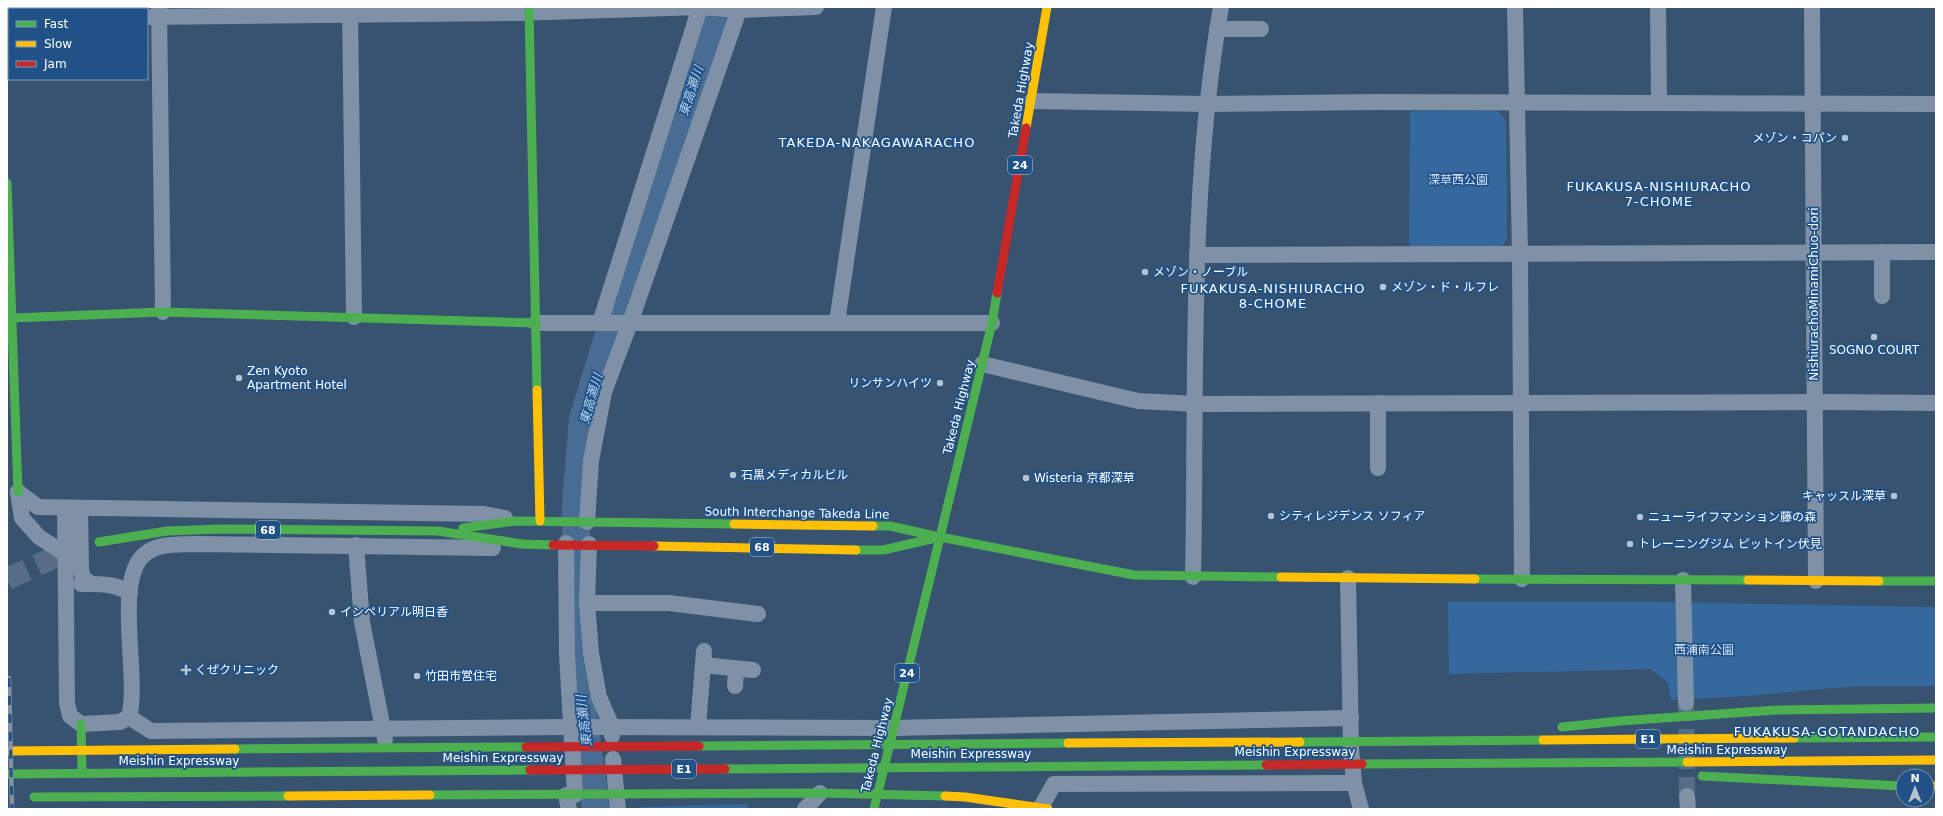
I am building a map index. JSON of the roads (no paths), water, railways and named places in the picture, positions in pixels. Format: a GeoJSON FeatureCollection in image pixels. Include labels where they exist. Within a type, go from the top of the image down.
{"type":"FeatureCollection","features":[{"type":"Feature","properties":{"kind":"main road","name":"Takeda Highway"},"geometry":{"type":"LineString","coordinates":[[874,809],[992,323],[1047,7]]}},
{"type":"Feature","properties":{"kind":"main road"},"geometry":{"type":"LineString","coordinates":[[529,10],[540,521]]}},
{"type":"Feature","properties":{"kind":"main road"},"geometry":{"type":"LineString","coordinates":[[7,184],[18,492]]}},
{"type":"Feature","properties":{"kind":"main road"},"geometry":{"type":"LineString","coordinates":[[12,318],[163,312],[536,323]]}},
{"type":"Feature","properties":{"kind":"main road","name":"South Interchange Takeda Line"},"geometry":{"type":"LineString","coordinates":[[438,532],[516,521],[540,521],[890,526],[940,537]]}},
{"type":"Feature","properties":{"kind":"main road","name":"South Interchange Takeda Line"},"geometry":{"type":"LineString","coordinates":[[99,542],[133,535],[182,530],[438,532],[522,544],[568,543],[883,550],[940,537]]}},
{"type":"Feature","properties":{"kind":"main road"},"geometry":{"type":"LineString","coordinates":[[940,537],[1134,575],[1193,577],[1936,581]]}},
{"type":"Feature","properties":{"kind":"main road"},"geometry":{"type":"LineString","coordinates":[[1549,729],[1620,721],[1776,710],[1936,708]]}},
{"type":"Feature","properties":{"kind":"main road"},"geometry":{"type":"LineString","coordinates":[[81,724],[82,790]]}},
{"type":"Feature","properties":{"kind":"main road"},"geometry":{"type":"LineString","coordinates":[[1467,740],[1534,731]]}},
{"type":"Feature","properties":{"kind":"main road","name":"Meishin Expressway"},"geometry":{"type":"LineString","coordinates":[[7,751],[1936,737]]}},
{"type":"Feature","properties":{"kind":"main road","name":"Meishin Expressway"},"geometry":{"type":"LineString","coordinates":[[7,774],[1936,760]]}},
{"type":"Feature","properties":{"kind":"main road"},"geometry":{"type":"LineString","coordinates":[[1469,764],[1625,772]]}},
{"type":"Feature","properties":{"kind":"main road"},"geometry":{"type":"LineString","coordinates":[[1693,775],[1895,786]]}},
{"type":"Feature","properties":{"kind":"main road"},"geometry":{"type":"LineString","coordinates":[[31,803],[82,790],[166,803],[244,803],[396,795],[435,802],[570,799],[617,802],[820,793],[964,797],[1044,808]]}},
{"type":"Feature","properties":{"kind":"street"},"geometry":{"type":"LineString","coordinates":[[163,312],[155,14],[816,7]]}},
{"type":"Feature","properties":{"kind":"street"},"geometry":{"type":"LineString","coordinates":[[837,322],[884,7]]}},
{"type":"Feature","properties":{"kind":"street"},"geometry":{"type":"LineString","coordinates":[[1193,577],[1197,255],[1207,104],[1221,7]]}},
{"type":"Feature","properties":{"kind":"street"},"geometry":{"type":"LineString","coordinates":[[1516,7],[1520,255],[1522,579]]}},
{"type":"Feature","properties":{"kind":"street"},"geometry":{"type":"LineString","coordinates":[[1658,7],[1659,103]]}},
{"type":"Feature","properties":{"kind":"street","name":"NishiurachoMinamiChuo-dori"},"geometry":{"type":"LineString","coordinates":[[1812,7],[1816,581]]}},
{"type":"Feature","properties":{"kind":"street"},"geometry":{"type":"LineString","coordinates":[[601,323],[702,8]]}},
{"type":"Feature","properties":{"kind":"street"},"geometry":{"type":"LineString","coordinates":[[586,522],[591,461],[604,392],[737,9]]}},
{"type":"Feature","properties":{"kind":"street"},"geometry":{"type":"LineString","coordinates":[[350,11],[354,317]]}},
{"type":"Feature","properties":{"kind":"street"},"geometry":{"type":"LineString","coordinates":[[1217,29],[1261,29]]}},
{"type":"Feature","properties":{"kind":"street"},"geometry":{"type":"LineString","coordinates":[[1032,100],[1207,104],[1376,102],[1936,104]]}},
{"type":"Feature","properties":{"kind":"street"},"geometry":{"type":"LineString","coordinates":[[1882,252],[1882,296]]}},
{"type":"Feature","properties":{"kind":"street"},"geometry":{"type":"LineString","coordinates":[[1197,255],[1520,255],[1936,252]]}},
{"type":"Feature","properties":{"kind":"street"},"geometry":{"type":"LineString","coordinates":[[536,323],[992,323]]}},
{"type":"Feature","properties":{"kind":"street"},"geometry":{"type":"LineString","coordinates":[[982,364],[1138,401],[1196,404],[1815,402],[1936,404]]}},
{"type":"Feature","properties":{"kind":"street"},"geometry":{"type":"LineString","coordinates":[[1378,404],[1378,468]]}},
{"type":"Feature","properties":{"kind":"street"},"geometry":{"type":"LineString","coordinates":[[18,492],[38,507],[484,514],[516,521]]}},
{"type":"Feature","properties":{"kind":"street"},"geometry":{"type":"LineString","coordinates":[[18,492],[22,518],[39,537],[64,553]]}},
{"type":"Feature","properties":{"kind":"street"},"geometry":{"type":"LineString","coordinates":[[72,508],[64,553],[67,703],[70,716],[81,724],[120,722],[129,717],[132,706],[129,617],[131,576],[136,564],[145,554],[157,548],[195,544],[492,548],[522,544]]}},
{"type":"Feature","properties":{"kind":"street"},"geometry":{"type":"LineString","coordinates":[[72,508],[83,578],[91,584]]}},
{"type":"Feature","properties":{"kind":"street"},"geometry":{"type":"LineString","coordinates":[[568,543],[567,654],[574,727],[570,799]]}},
{"type":"Feature","properties":{"kind":"street"},"geometry":{"type":"LineString","coordinates":[[586,544],[587,603],[591,653],[617,802]]}},
{"type":"Feature","properties":{"kind":"street"},"geometry":{"type":"LineString","coordinates":[[356,545],[362,622],[396,795]]}},
{"type":"Feature","properties":{"kind":"street"},"geometry":{"type":"LineString","coordinates":[[1348,578],[1354,783],[1361,809]]}},
{"type":"Feature","properties":{"kind":"street"},"geometry":{"type":"LineString","coordinates":[[1683,580],[1686,703]]}},
{"type":"Feature","properties":{"kind":"street"},"geometry":{"type":"LineString","coordinates":[[65,584],[108,584],[120,587],[130,593]]}},
{"type":"Feature","properties":{"kind":"street"},"geometry":{"type":"LineString","coordinates":[[587,603],[669,603],[758,614]]}},
{"type":"Feature","properties":{"kind":"street"},"geometry":{"type":"LineString","coordinates":[[698,727],[703,658],[736,669],[753,670]]}},
{"type":"Feature","properties":{"kind":"street"},"geometry":{"type":"LineString","coordinates":[[736,669],[736,686]]}},
{"type":"Feature","properties":{"kind":"street"},"geometry":{"type":"LineString","coordinates":[[129,717],[151,731],[574,727],[893,728],[1351,718]]}},
{"type":"Feature","properties":{"kind":"street"},"geometry":{"type":"LineString","coordinates":[[1044,808],[1054,784],[1354,783]]}},
{"type":"Feature","properties":{"kind":"street"},"geometry":{"type":"LineString","coordinates":[[805,809],[820,793]]}},
{"type":"Feature","properties":{"kind":"waterway","name":"東高瀬川"},"geometry":{"type":"LineString","coordinates":[[596,809],[582,708],[577,638],[576,504],[583,419],[606,344],[718,7]]}},
{"type":"Feature","properties":{"kind":"tunnel"},"geometry":{"type":"LineString","coordinates":[[7,579],[53,558],[84,548]]}},
{"type":"Feature","properties":{"kind":"tunnel"},"geometry":{"type":"LineString","coordinates":[[1686,705],[1687,796]]}},
{"type":"Feature","properties":{"kind":"railway"},"geometry":{"type":"LineString","coordinates":[[9,678],[12,809]]}},
{"type":"Feature","properties":{"kind":"place","name":"メゾン・コパン"},"geometry":{"type":"Point","coordinates":[1845,138]}},
{"type":"Feature","properties":{"kind":"place","name":"メゾン・ノーブル"},"geometry":{"type":"Point","coordinates":[1145,272]}},
{"type":"Feature","properties":{"kind":"place","name":"メゾン・ド・ルフレ"},"geometry":{"type":"Point","coordinates":[1383,287]}},
{"type":"Feature","properties":{"kind":"place","name":"SOGNO COURT"},"geometry":{"type":"Point","coordinates":[1874,337]}},
{"type":"Feature","properties":{"kind":"place","name":"Zen Kyoto Apartment Hotel"},"geometry":{"type":"Point","coordinates":[239,378]}},
{"type":"Feature","properties":{"kind":"place","name":"リンサンハイツ"},"geometry":{"type":"Point","coordinates":[940,383]}},
{"type":"Feature","properties":{"kind":"place","name":"石黒メディカルビル"},"geometry":{"type":"Point","coordinates":[733,475]}},
{"type":"Feature","properties":{"kind":"place","name":"Wisteria 京都深草"},"geometry":{"type":"Point","coordinates":[1026,478]}},
{"type":"Feature","properties":{"kind":"place","name":"キャッスル深草"},"geometry":{"type":"Point","coordinates":[1894,496]}},
{"type":"Feature","properties":{"kind":"place","name":"シティレジデンス ソフィア"},"geometry":{"type":"Point","coordinates":[1271,516]}},
{"type":"Feature","properties":{"kind":"place","name":"ニューライフマンション藤の森"},"geometry":{"type":"Point","coordinates":[1640,517]}},
{"type":"Feature","properties":{"kind":"place","name":"トレーニングジム ピットイン伏見"},"geometry":{"type":"Point","coordinates":[1630,544]}},
{"type":"Feature","properties":{"kind":"place","name":"インペリアル明日香"},"geometry":{"type":"Point","coordinates":[332,612]}},
{"type":"Feature","properties":{"kind":"place","name":"くぜクリニック"},"geometry":{"type":"Point","coordinates":[186,670]}},
{"type":"Feature","properties":{"kind":"place","name":"竹田市営住宅"},"geometry":{"type":"Point","coordinates":[417,676]}},
{"type":"Feature","properties":{"kind":"district","name":"TAKEDA-NAKAGAWARACHO"},"geometry":{"type":"Point","coordinates":[877,142]}},
{"type":"Feature","properties":{"kind":"district","name":"FUKAKUSA-NISHIURACHO 7-CHOME"},"geometry":{"type":"Point","coordinates":[1659,194]}},
{"type":"Feature","properties":{"kind":"district","name":"FUKAKUSA-NISHIURACHO 8-CHOME"},"geometry":{"type":"Point","coordinates":[1273,296]}},
{"type":"Feature","properties":{"kind":"district","name":"FUKAKUSA-GOTANDACHO"},"geometry":{"type":"Point","coordinates":[1827,731]}},
{"type":"Feature","properties":{"kind":"park label","name":"深草西公園"},"geometry":{"type":"Point","coordinates":[1458,180]}},
{"type":"Feature","properties":{"kind":"park label","name":"西浦南公園"},"geometry":{"type":"Point","coordinates":[1704,650]}}]}
